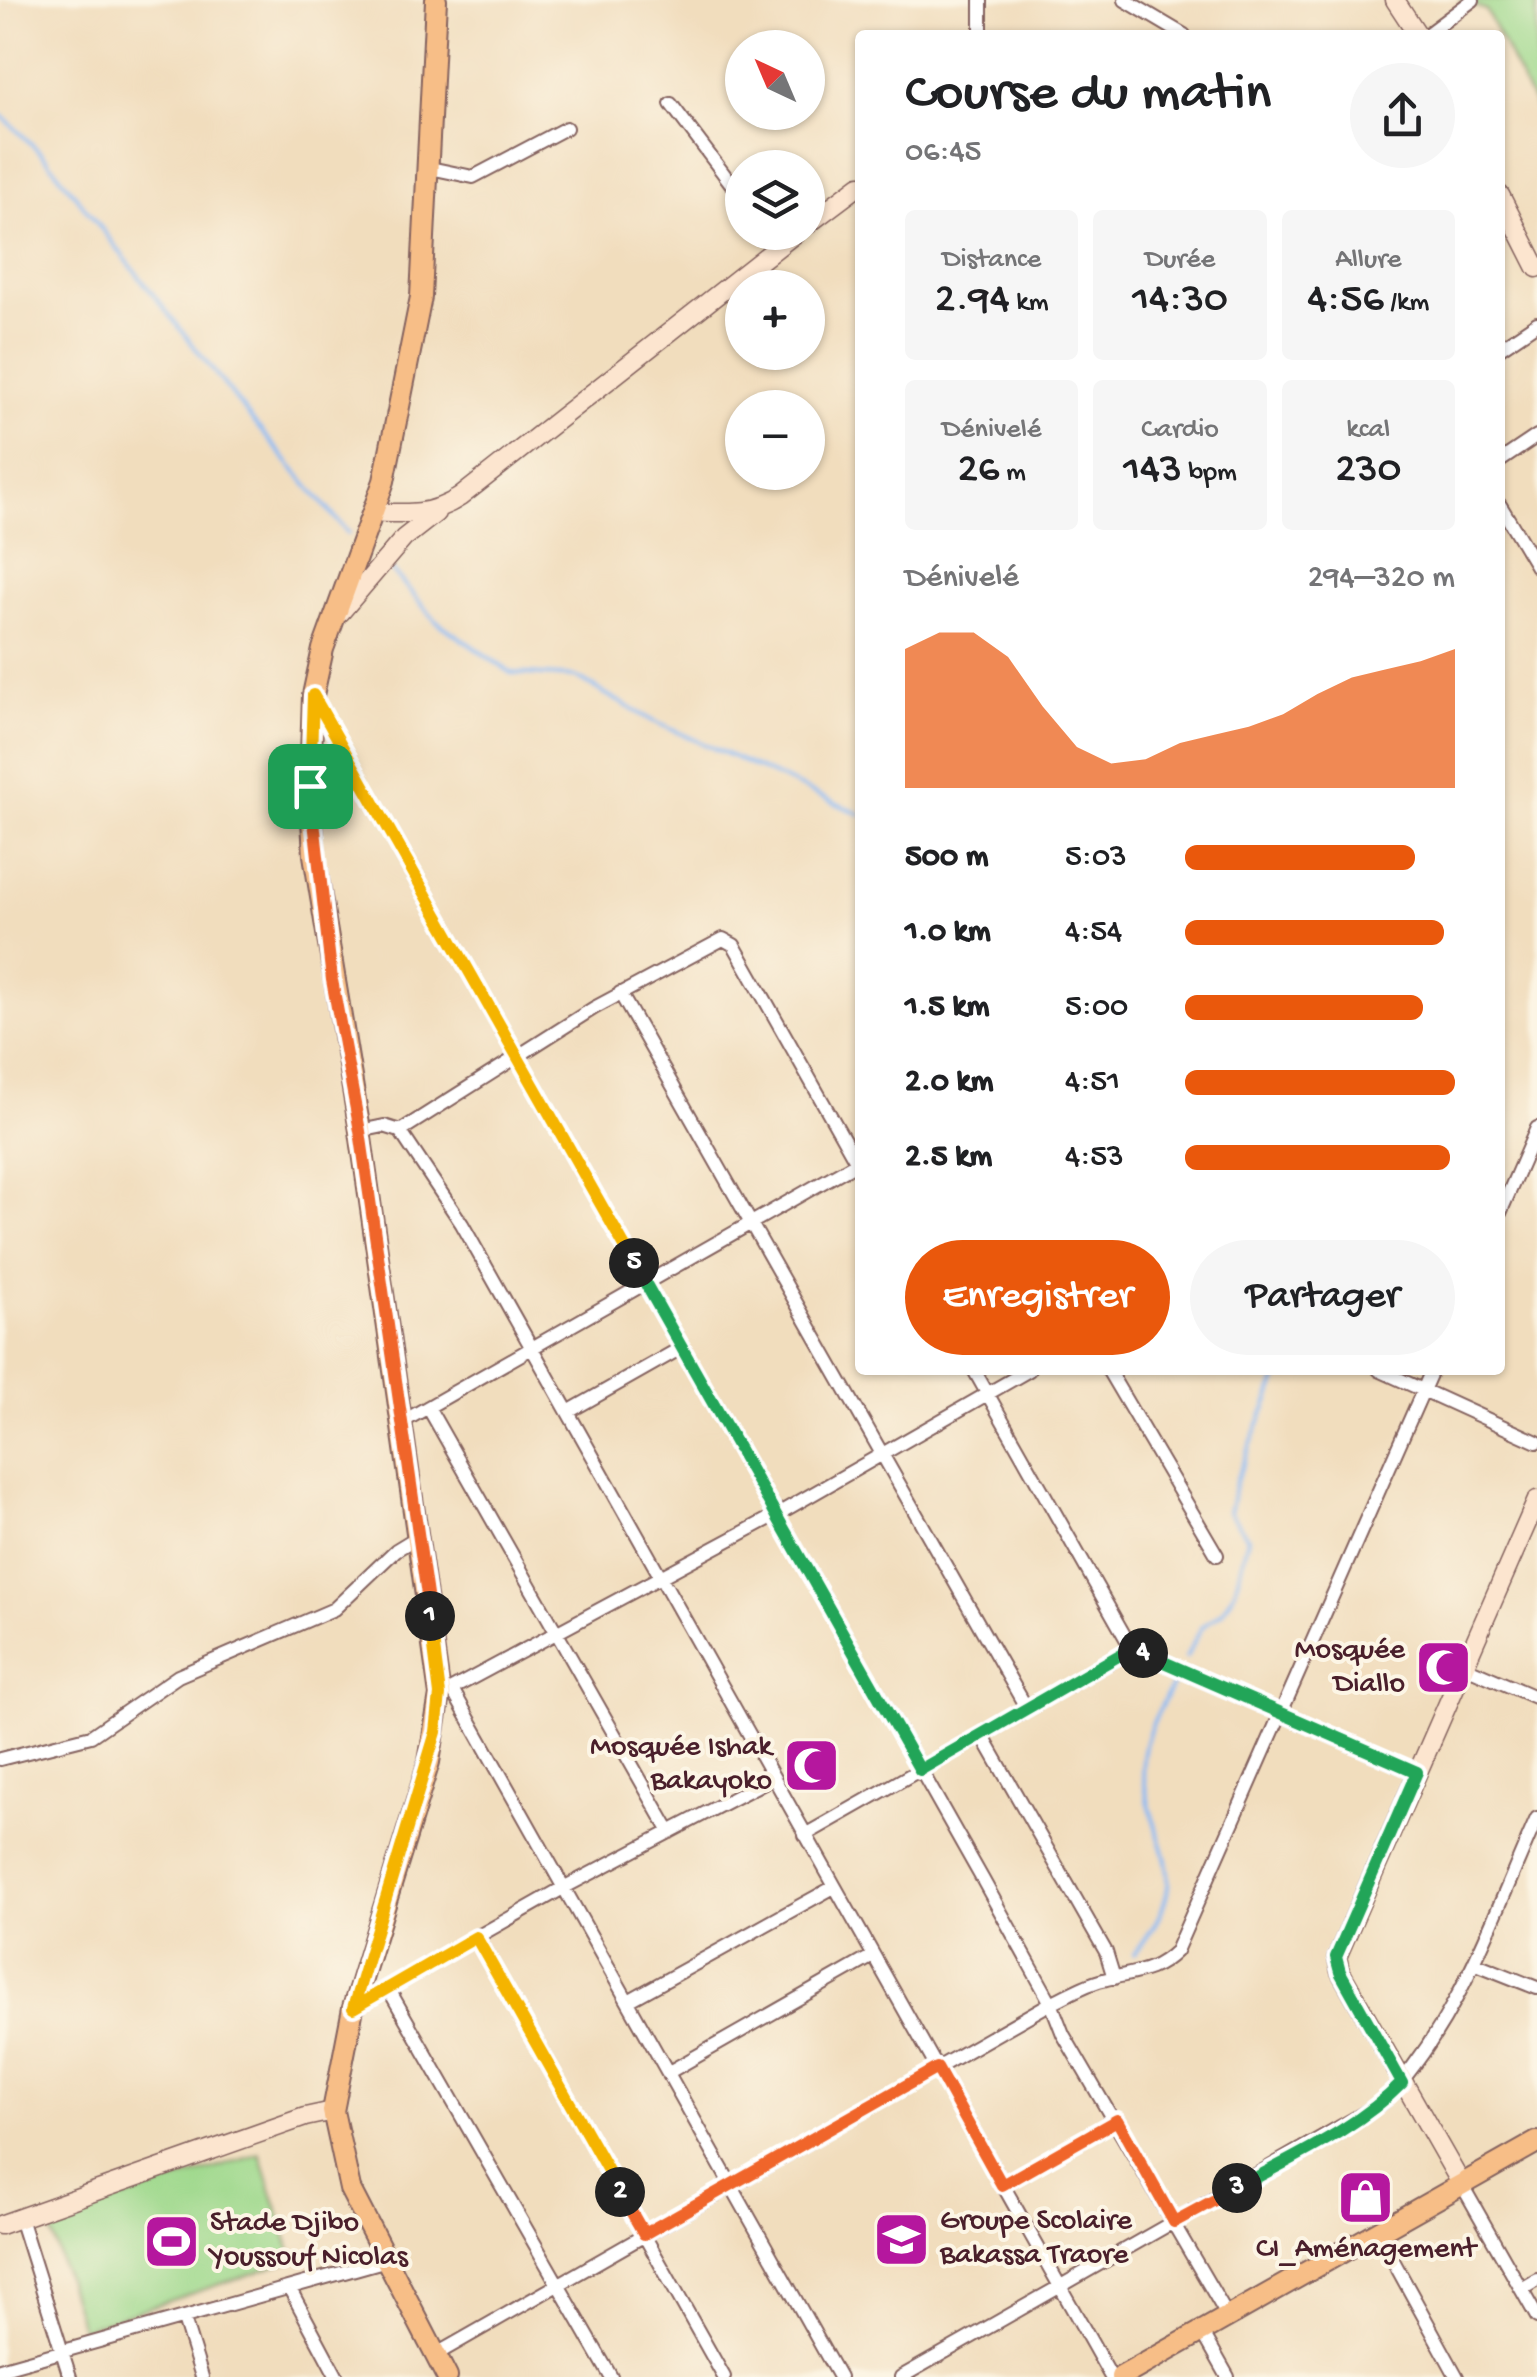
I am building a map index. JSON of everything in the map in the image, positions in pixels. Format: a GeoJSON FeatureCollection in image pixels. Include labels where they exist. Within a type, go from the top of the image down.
{"type":"FeatureCollection","features":[{"type":"Feature","properties":{"kind":"main road"},"geometry":{"type":"LineString","coordinates":[[436,0],[421,297],[398,421],[373,512],[330,625],[313,695],[311,823],[418,1536],[446,1692],[429,1762],[353,2008],[334,2111],[350,2189],[447,2377]]}},
{"type":"Feature","properties":{"kind":"main road"},"geometry":{"type":"LineString","coordinates":[[1120,2377],[1537,2142]]}},
{"type":"Feature","properties":{"kind":"street"},"geometry":{"type":"LineString","coordinates":[[981,0],[982,30]]}},
{"type":"Feature","properties":{"kind":"street"},"geometry":{"type":"LineString","coordinates":[[1125,0],[1176,30]]}},
{"type":"Feature","properties":{"kind":"street"},"geometry":{"type":"LineString","coordinates":[[1394,0],[1418,30]]}},
{"type":"Feature","properties":{"kind":"street"},"geometry":{"type":"LineString","coordinates":[[1429,30],[1473,0]]}},
{"type":"Feature","properties":{"kind":"street"},"geometry":{"type":"LineString","coordinates":[[671,104],[725,175]]}},
{"type":"Feature","properties":{"kind":"street"},"geometry":{"type":"LineString","coordinates":[[430,168],[473,178],[566,128]]}},
{"type":"Feature","properties":{"kind":"street"},"geometry":{"type":"LineString","coordinates":[[825,211],[855,189]]}},
{"type":"Feature","properties":{"kind":"street"},"geometry":{"type":"LineString","coordinates":[[1505,205],[1537,268]]}},
{"type":"Feature","properties":{"kind":"street"},"geometry":{"type":"LineString","coordinates":[[330,625],[368,576],[440,510],[760,250]]}},
{"type":"Feature","properties":{"kind":"street"},"geometry":{"type":"LineString","coordinates":[[1505,345],[1537,323]]}},
{"type":"Feature","properties":{"kind":"street"},"geometry":{"type":"LineString","coordinates":[[1505,458],[1537,436]]}},
{"type":"Feature","properties":{"kind":"street"},"geometry":{"type":"LineString","coordinates":[[373,512],[414,514],[440,510]]}},
{"type":"Feature","properties":{"kind":"street"},"geometry":{"type":"LineString","coordinates":[[1505,514],[1537,568]]}},
{"type":"Feature","properties":{"kind":"street"},"geometry":{"type":"LineString","coordinates":[[313,695],[1051,2003],[1063,2034],[1117,2120],[1228,2317]]}},
{"type":"Feature","properties":{"kind":"street"},"geometry":{"type":"LineString","coordinates":[[400,1130],[620,993],[723,939],[729,941],[855,1157]]}},
{"type":"Feature","properties":{"kind":"street"},"geometry":{"type":"LineString","coordinates":[[620,993],[1027,1709]]}},
{"type":"Feature","properties":{"kind":"street"},"geometry":{"type":"LineString","coordinates":[[360,1131],[384,1126],[400,1130],[462,1224],[1110,2377]]}},
{"type":"Feature","properties":{"kind":"street"},"geometry":{"type":"LineString","coordinates":[[1505,1198],[1537,1128]]}},
{"type":"Feature","properties":{"kind":"street"},"geometry":{"type":"LineString","coordinates":[[402,1422],[855,1166]]}},
{"type":"Feature","properties":{"kind":"street"},"geometry":{"type":"LineString","coordinates":[[568,1412],[682,1348]]}},
{"type":"Feature","properties":{"kind":"street"},"geometry":{"type":"LineString","coordinates":[[977,1375],[1132,1648],[1417,1772]]}},
{"type":"Feature","properties":{"kind":"street"},"geometry":{"type":"LineString","coordinates":[[838,2377],[630,2000],[446,1692],[776,1515],[1021,1375]]}},
{"type":"Feature","properties":{"kind":"street"},"geometry":{"type":"LineString","coordinates":[[1111,1375],[1217,1555]]}},
{"type":"Feature","properties":{"kind":"street"},"geometry":{"type":"LineString","coordinates":[[1388,1375],[1537,1442]]}},
{"type":"Feature","properties":{"kind":"street"},"geometry":{"type":"LineString","coordinates":[[435,2355],[1051,2003],[1114,1978],[1152,1970],[1176,1952],[1430,1375]]}},
{"type":"Feature","properties":{"kind":"street"},"geometry":{"type":"LineString","coordinates":[[428,1407],[670,1832]]}},
{"type":"Feature","properties":{"kind":"street"},"geometry":{"type":"LineString","coordinates":[[1537,1500],[1336,1957],[1340,1972],[1537,2317]]}},
{"type":"Feature","properties":{"kind":"street"},"geometry":{"type":"LineString","coordinates":[[0,1759],[91,1736],[178,1676],[334,1609],[396,1550],[418,1536]]}},
{"type":"Feature","properties":{"kind":"street"},"geometry":{"type":"LineString","coordinates":[[806,1835],[1132,1648]]}},
{"type":"Feature","properties":{"kind":"street"},"geometry":{"type":"LineString","coordinates":[[1463,1666],[1537,1698]]}},
{"type":"Feature","properties":{"kind":"street"},"geometry":{"type":"LineString","coordinates":[[982,1735],[1106,1952],[1114,1978]]}},
{"type":"Feature","properties":{"kind":"street"},"geometry":{"type":"LineString","coordinates":[[353,2008],[564,1888],[772,1778]]}},
{"type":"Feature","properties":{"kind":"street"},"geometry":{"type":"LineString","coordinates":[[900,2377],[1382,2104],[1402,2083],[1474,1963],[1537,1818]]}},
{"type":"Feature","properties":{"kind":"street"},"geometry":{"type":"LineString","coordinates":[[630,2000],[834,1887]]}},
{"type":"Feature","properties":{"kind":"street"},"geometry":{"type":"LineString","coordinates":[[476,1937],[724,2377]]}},
{"type":"Feature","properties":{"kind":"street"},"geometry":{"type":"LineString","coordinates":[[669,2072],[871,1957]]}},
{"type":"Feature","properties":{"kind":"street"},"geometry":{"type":"LineString","coordinates":[[1474,1963],[1537,1988]]}},
{"type":"Feature","properties":{"kind":"street"},"geometry":{"type":"LineString","coordinates":[[388,1988],[611,2377]]}},
{"type":"Feature","properties":{"kind":"street"},"geometry":{"type":"LineString","coordinates":[[0,2225],[305,2117],[334,2111]]}},
{"type":"Feature","properties":{"kind":"street"},"geometry":{"type":"LineString","coordinates":[[1002,2185],[1117,2120]]}},
{"type":"Feature","properties":{"kind":"street"},"geometry":{"type":"LineString","coordinates":[[20,2218],[70,2377]]}},
{"type":"Feature","properties":{"kind":"street"},"geometry":{"type":"LineString","coordinates":[[1378,2233],[1457,2377]]}},
{"type":"Feature","properties":{"kind":"street"},"geometry":{"type":"LineString","coordinates":[[0,2369],[386,2260]]}},
{"type":"Feature","properties":{"kind":"street"},"geometry":{"type":"LineString","coordinates":[[1522,2289],[1537,2280]]}},
{"type":"Feature","properties":{"kind":"street"},"geometry":{"type":"LineString","coordinates":[[290,2289],[337,2377]]}},
{"type":"Feature","properties":{"kind":"street"},"geometry":{"type":"LineString","coordinates":[[184,2319],[202,2377]]}},
{"type":"Feature","properties":{"kind":"street"},"geometry":{"type":"LineString","coordinates":[[1202,2331],[1228,2377]]}},
{"type":"Feature","properties":{"kind":"green space"},"geometry":{"type":"Polygon","coordinates":[[[1459,0],[1537,0],[1537,111],[1505,48],[1505,30],[1496,30],[1486,10],[1459,0]]]}},
{"type":"Feature","properties":{"kind":"green space","name":"Stade Djibo Youssouf Nicolas"},"geometry":{"type":"Polygon","coordinates":[[[260,2154],[294,2260],[82,2329],[48,2222],[260,2154]]]}},
{"type":"Feature","properties":{"kind":"waterway"},"geometry":{"type":"LineString","coordinates":[[0,114],[46,158],[252,420],[348,533]]}},
{"type":"Feature","properties":{"kind":"waterway"},"geometry":{"type":"LineString","coordinates":[[388,566],[436,621],[511,673],[576,677],[653,721],[855,812]]}},
{"type":"Feature","properties":{"kind":"waterway"},"geometry":{"type":"LineString","coordinates":[[1186,1657],[1202,1627],[1222,1612],[1235,1590],[1248,1538],[1229,1512],[1237,1478],[1279,1375]]}},
{"type":"Feature","properties":{"kind":"waterway"},"geometry":{"type":"LineString","coordinates":[[1134,1954],[1165,1903],[1167,1864],[1148,1800],[1143,1758],[1153,1722],[1177,1676]]}},
{"type":"Feature","properties":{"kind":"place","name":"Mosquée Diallo"},"geometry":{"type":"Point","coordinates":[1444,1668]}},
{"type":"Feature","properties":{"kind":"place","name":"Mosquée Ishak Bakayoko"},"geometry":{"type":"Point","coordinates":[811,1765]}},
{"type":"Feature","properties":{"kind":"place","name":"CI_Aménagement"},"geometry":{"type":"Point","coordinates":[1366,2198]}},
{"type":"Feature","properties":{"kind":"place","name":"Groupe Scolaire Bakassa Traore"},"geometry":{"type":"Point","coordinates":[901,2239]}},
{"type":"Feature","properties":{"kind":"place","name":"Stade Djibo Youssouf Nicolas"},"geometry":{"type":"Point","coordinates":[171,2241]}},
{"type":"Feature","properties":{"kind":"route"},"geometry":{"type":"LineString","coordinates":[[313,695],[920,1770],[1132,1648],[1417,1772],[1336,1957],[1340,1972],[1402,2083],[1382,2104],[1174,2222],[1117,2120],[1002,2185],[937,2068],[644,2234],[476,1937],[353,2008],[429,1762],[440,1695],[360,1131],[314,855],[310,786],[313,695]]}}]}
